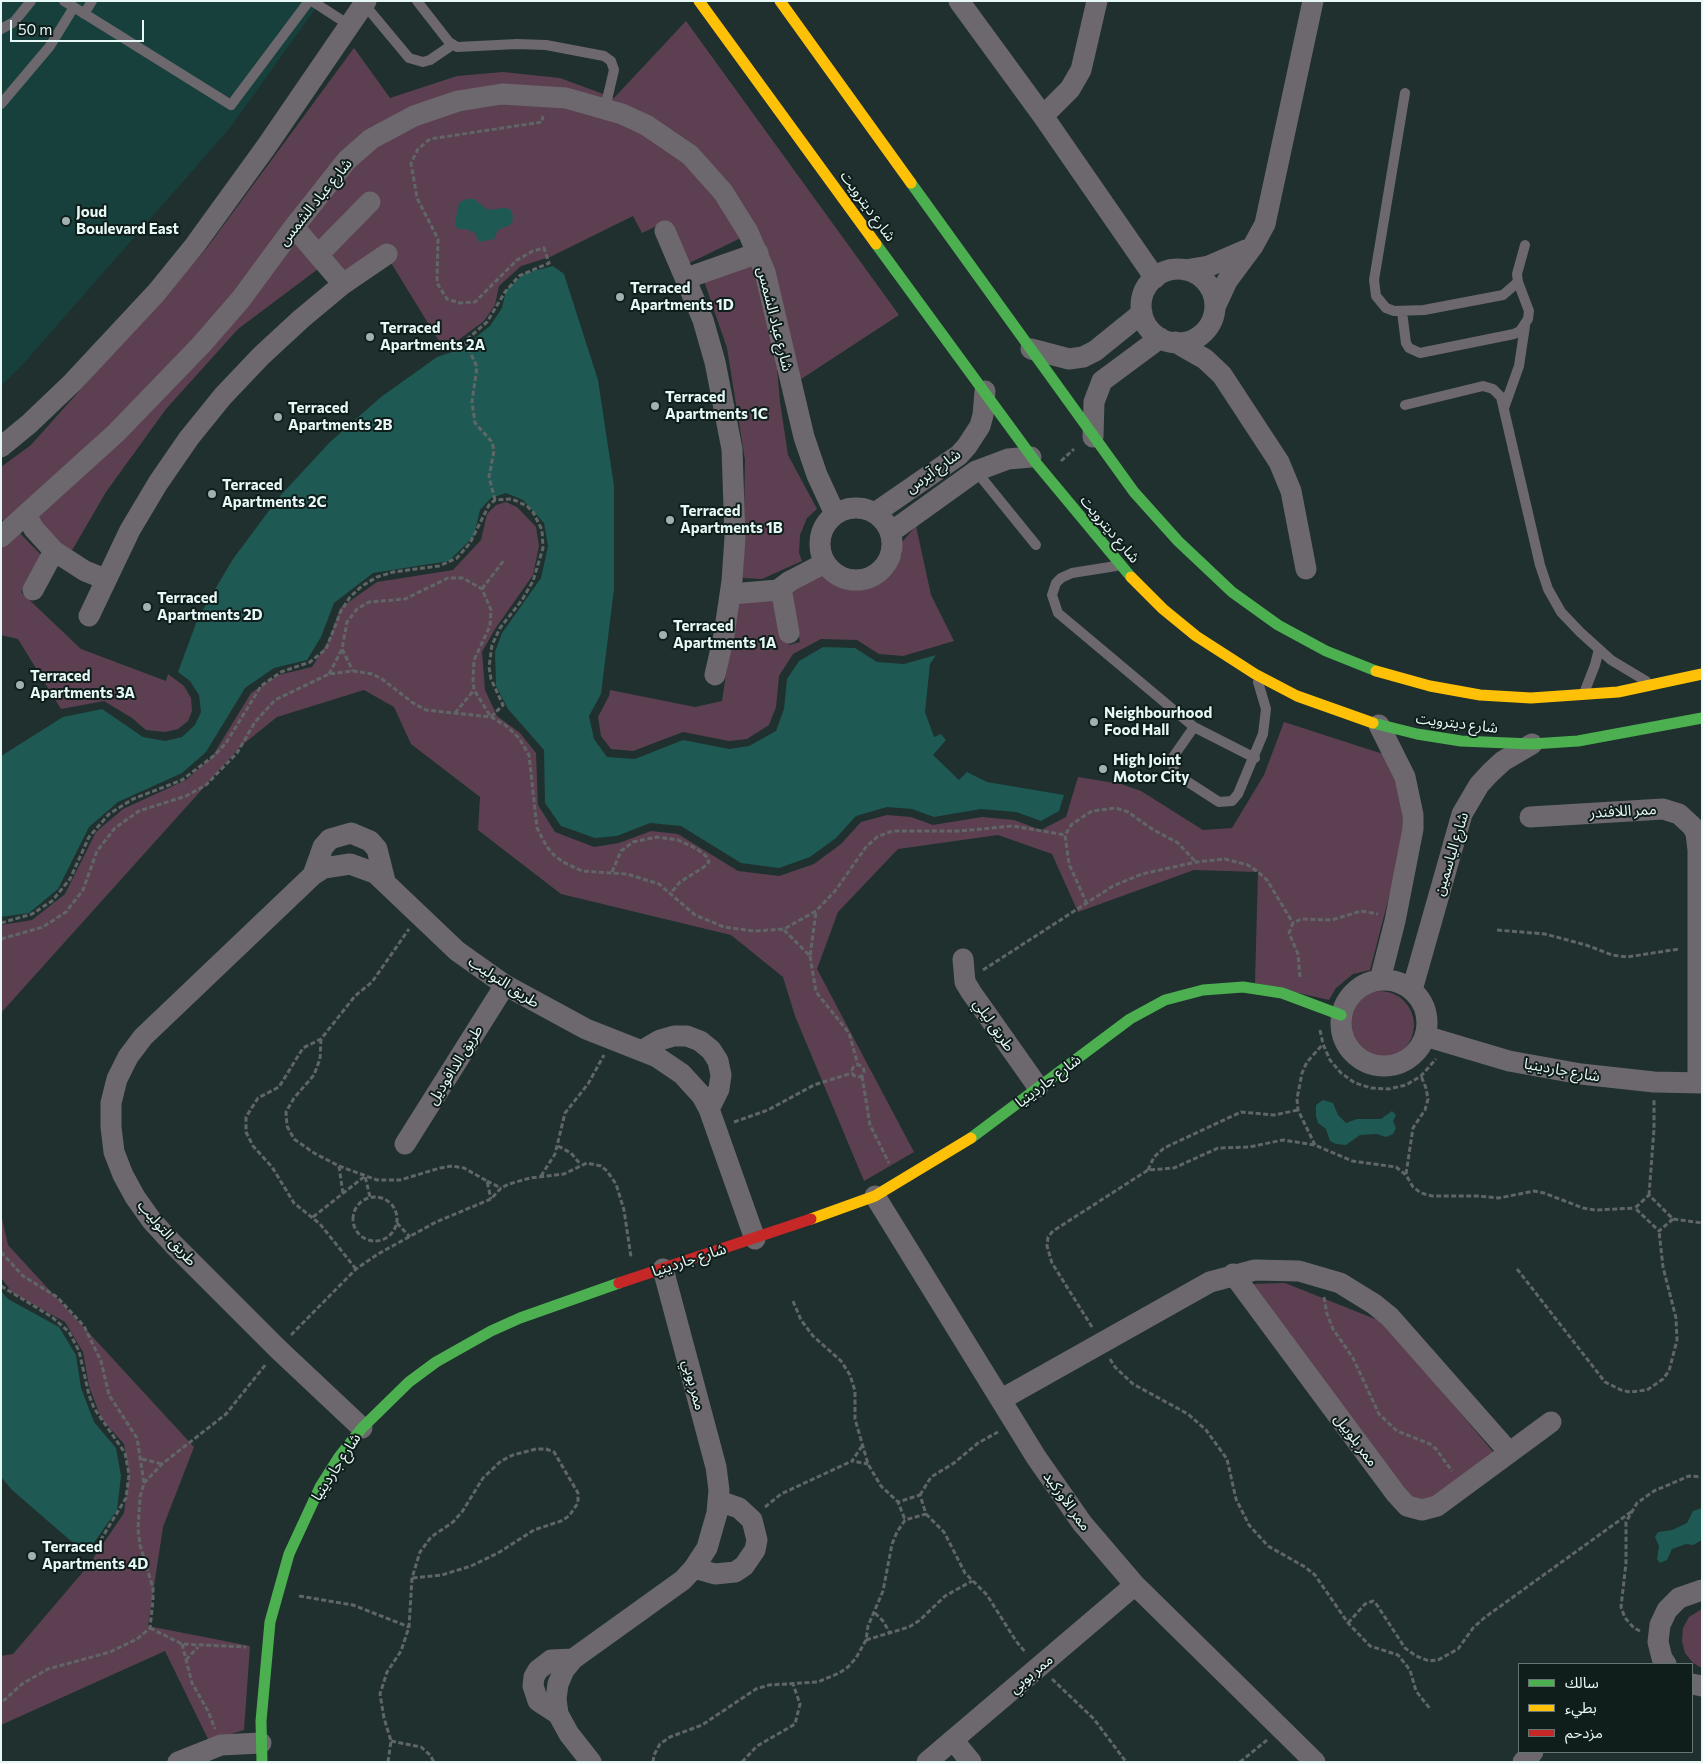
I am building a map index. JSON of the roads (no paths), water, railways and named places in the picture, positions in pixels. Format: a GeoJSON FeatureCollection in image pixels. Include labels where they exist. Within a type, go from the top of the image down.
{"type":"FeatureCollection","features":[{"type":"Feature","properties":{"kind":"street","name":"شارع ديترويت"},"geometry":{"type":"LineString","coordinates":[[699,1],[1034,460],[1120,566],[1156,602],[1196,636],[1255,674],[1334,711],[1379,725],[1461,741],[1532,744],[1578,741],[1630,733],[1702,718]]}},
{"type":"Feature","properties":{"kind":"street","name":"شارع ديترويت"},"geometry":{"type":"LineString","coordinates":[[780,1],[1134,492],[1178,541],[1232,592],[1278,625],[1326,651],[1386,674],[1430,686],[1480,695],[1531,698],[1582,696],[1702,674]]}},
{"type":"Feature","properties":{"kind":"street"},"geometry":{"type":"LineString","coordinates":[[959,1],[1043,116],[1154,278]]}},
{"type":"Feature","properties":{"kind":"street"},"geometry":{"type":"LineString","coordinates":[[1043,116],[1070,89],[1081,70],[1098,1]]}},
{"type":"Feature","properties":{"kind":"street"},"geometry":{"type":"LineString","coordinates":[[1093,437],[1094,402],[1102,381],[1167,340],[1193,340],[1208,328],[1230,274],[1252,246],[1265,224],[1314,1]]}},
{"type":"Feature","properties":{"kind":"street"},"geometry":{"type":"LineString","coordinates":[[1,447],[29,424],[73,382],[162,286],[232,197],[365,3]]}},
{"type":"Feature","properties":{"kind":"street","name":"شارع عباد الشمس"},"geometry":{"type":"LineString","coordinates":[[10,525],[116,433],[201,345],[241,299],[294,227],[347,160],[371,140],[414,116],[458,101],[502,94],[547,95],[604,108],[646,125],[690,155],[723,192],[740,218],[758,253],[772,292],[794,399],[804,437],[817,475],[836,514]]}},
{"type":"Feature","properties":{"kind":"street"},"geometry":{"type":"LineString","coordinates":[[318,255],[370,202]]}},
{"type":"Feature","properties":{"kind":"street"},"geometry":{"type":"LineString","coordinates":[[294,227],[344,284]]}},
{"type":"Feature","properties":{"kind":"street"},"geometry":{"type":"LineString","coordinates":[[665,231],[687,278],[715,362],[732,449],[735,537],[731,588],[715,676]]}},
{"type":"Feature","properties":{"kind":"street"},"geometry":{"type":"LineString","coordinates":[[1222,375],[1200,356],[1167,340],[1148,327],[1142,314],[1143,294],[1154,278],[1164,272],[1185,270],[1220,262],[1252,246]]}},
{"type":"Feature","properties":{"kind":"street"},"geometry":{"type":"LineString","coordinates":[[687,278],[758,253]]}},
{"type":"Feature","properties":{"kind":"street"},"geometry":{"type":"LineString","coordinates":[[89,616],[130,530],[158,483],[189,438],[223,396],[281,337],[344,284],[387,254]]}},
{"type":"Feature","properties":{"kind":"street"},"geometry":{"type":"LineString","coordinates":[[1185,270],[1203,279],[1214,297],[1215,353],[1222,375],[1279,462],[1291,491],[1306,569]]}},
{"type":"Feature","properties":{"kind":"street"},"geometry":{"type":"LineString","coordinates":[[1031,349],[1069,359],[1083,357],[1094,351],[1142,314]]}},
{"type":"Feature","properties":{"kind":"street","name":"شارع آيرس"},"geometry":{"type":"LineString","coordinates":[[875,512],[959,455],[967,446],[982,421],[985,392]]}},
{"type":"Feature","properties":{"kind":"street","name":"شارع آيرس"},"geometry":{"type":"LineString","coordinates":[[891,532],[976,471],[1008,458],[1034,460]]}},
{"type":"Feature","properties":{"kind":"street"},"geometry":{"type":"LineString","coordinates":[[859,507],[875,512],[891,532],[893,544],[891,556],[877,574],[866,579],[843,578],[825,563],[820,542],[828,521],[843,510],[859,507]]}},
{"type":"Feature","properties":{"kind":"street"},"geometry":{"type":"LineString","coordinates":[[10,525],[34,529],[54,552],[85,571],[105,579]]}},
{"type":"Feature","properties":{"kind":"street"},"geometry":{"type":"LineString","coordinates":[[33,590],[54,552]]}},
{"type":"Feature","properties":{"kind":"street"},"geometry":{"type":"LineString","coordinates":[[731,588],[785,585],[825,563]]}},
{"type":"Feature","properties":{"kind":"street"},"geometry":{"type":"LineString","coordinates":[[785,585],[789,633]]}},
{"type":"Feature","properties":{"kind":"street"},"geometry":{"type":"LineString","coordinates":[[1379,725],[1405,777],[1413,815],[1412,843],[1380,980]]}},
{"type":"Feature","properties":{"kind":"street","name":"شارع الياسمين"},"geometry":{"type":"LineString","coordinates":[[1412,990],[1462,814],[1474,792],[1490,773],[1503,761],[1532,744]]}},
{"type":"Feature","properties":{"kind":"street","name":"ممر اللافندر"},"geometry":{"type":"LineString","coordinates":[[1530,817],[1654,809],[1671,810],[1679,814],[1692,826],[1698,842],[1700,1083]]}},
{"type":"Feature","properties":{"kind":"street","name":"طريق التوليب"},"geometry":{"type":"LineString","coordinates":[[313,875],[323,847],[330,839],[351,833],[370,841],[377,849],[385,881]]}},
{"type":"Feature","properties":{"kind":"street","name":"طريق التوليب"},"geometry":{"type":"LineString","coordinates":[[362,1428],[278,1349],[174,1245],[135,1197],[114,1152],[111,1127],[112,1103],[117,1079],[124,1064],[143,1037],[313,875],[337,864],[350,864],[369,870],[385,881],[419,916],[458,951],[505,985],[558,1016],[611,1040],[643,1050],[670,1064],[702,1096],[713,1118],[755,1239]]}},
{"type":"Feature","properties":{"kind":"street","name":"طريق ليلي"},"geometry":{"type":"LineString","coordinates":[[963,959],[965,982],[1038,1087]]}},
{"type":"Feature","properties":{"kind":"street"},"geometry":{"type":"LineString","coordinates":[[1380,980],[1391,981],[1412,990],[1426,1011],[1427,1024],[1434,1039],[1418,1049],[1408,1059],[1394,1065],[1373,1064],[1354,1054],[1345,1043],[1341,1029],[1332,1011],[1346,1002],[1355,991],[1367,984],[1380,980]]}},
{"type":"Feature","properties":{"kind":"street","name":"طريق الدافوديل"},"geometry":{"type":"LineString","coordinates":[[405,1144],[505,985]]}},
{"type":"Feature","properties":{"kind":"street","name":"شارع جاردينيا"},"geometry":{"type":"LineString","coordinates":[[262,1753],[266,1650],[276,1594],[289,1554],[316,1495],[339,1457],[362,1428],[409,1382],[462,1345],[520,1318],[755,1239],[875,1196],[970,1139],[1130,1019],[1175,997],[1203,990],[1243,987],[1272,991],[1332,1011]]}},
{"type":"Feature","properties":{"kind":"street"},"geometry":{"type":"LineString","coordinates":[[643,1050],[660,1040],[674,1036],[687,1036],[700,1041],[711,1050],[718,1062],[721,1075],[713,1118]]}},
{"type":"Feature","properties":{"kind":"street","name":"شارع جاردينيا"},"geometry":{"type":"LineString","coordinates":[[1434,1039],[1545,1068],[1617,1079],[1700,1083]]}},
{"type":"Feature","properties":{"kind":"street","name":"ممر الأوركيد"},"geometry":{"type":"LineString","coordinates":[[875,1196],[1063,1497],[1135,1585],[1315,1762]]}},
{"type":"Feature","properties":{"kind":"street","name":"ممر بوبي"},"geometry":{"type":"LineString","coordinates":[[590,1762],[569,1734],[558,1714],[538,1701],[533,1686],[534,1677],[538,1670],[551,1660],[573,1659],[670,1591],[694,1568],[711,1537],[718,1501],[716,1467],[663,1269]]}},
{"type":"Feature","properties":{"kind":"street"},"geometry":{"type":"LineString","coordinates":[[1002,1399],[1210,1282],[1233,1274],[1277,1270],[1321,1276],[1358,1292],[1390,1317],[1510,1452]]}},
{"type":"Feature","properties":{"kind":"street","name":"ممر بلوبيل"},"geometry":{"type":"LineString","coordinates":[[1233,1274],[1401,1501],[1414,1509],[1430,1509],[1551,1422]]}},
{"type":"Feature","properties":{"kind":"street"},"geometry":{"type":"LineString","coordinates":[[694,1568],[725,1574],[744,1566],[755,1550],[757,1540],[752,1520],[739,1508],[718,1501]]}},
{"type":"Feature","properties":{"kind":"street","name":"ممر بوبي"},"geometry":{"type":"LineString","coordinates":[[927,1762],[1135,1585]]}},
{"type":"Feature","properties":{"kind":"street"},"geometry":{"type":"LineString","coordinates":[[1661,1662],[1658,1642],[1660,1625],[1667,1610],[1679,1598],[1702,1590]]}},
{"type":"Feature","properties":{"kind":"street"},"geometry":{"type":"LineString","coordinates":[[953,1740],[970,1762]]}},
{"type":"Feature","properties":{"kind":"street"},"geometry":{"type":"LineString","coordinates":[[178,1762],[221,1745],[262,1753]]}},
{"type":"Feature","properties":{"kind":"street"},"geometry":{"type":"LineString","coordinates":[[1523,1762],[1532,1753]]}},
{"type":"Feature","properties":{"kind":"lane"},"geometry":{"type":"LineString","coordinates":[[1,29],[14,22],[31,1]]}},
{"type":"Feature","properties":{"kind":"lane"},"geometry":{"type":"LineString","coordinates":[[64,1],[231,105],[310,1],[349,25]]}},
{"type":"Feature","properties":{"kind":"lane"},"geometry":{"type":"LineString","coordinates":[[84,14],[92,1]]}},
{"type":"Feature","properties":{"kind":"lane"},"geometry":{"type":"LineString","coordinates":[[417,1],[452,45],[463,48],[516,44],[546,46],[604,56],[611,61],[614,70],[604,108]]}},
{"type":"Feature","properties":{"kind":"lane"},"geometry":{"type":"LineString","coordinates":[[365,3],[409,58],[423,62],[430,60],[452,45]]}},
{"type":"Feature","properties":{"kind":"lane"},"geometry":{"type":"LineString","coordinates":[[1,104],[50,46],[74,8]]}},
{"type":"Feature","properties":{"kind":"lane"},"geometry":{"type":"LineString","coordinates":[[1405,93],[1374,288],[1376,296],[1386,308],[1402,312],[1496,297],[1510,292],[1518,282]]}},
{"type":"Feature","properties":{"kind":"lane"},"geometry":{"type":"LineString","coordinates":[[1504,408],[1519,366],[1529,311],[1518,282],[1519,265],[1525,245]]}},
{"type":"Feature","properties":{"kind":"lane"},"geometry":{"type":"LineString","coordinates":[[1402,312],[1406,343],[1409,348],[1420,353],[1514,334],[1525,326]]}},
{"type":"Feature","properties":{"kind":"lane"},"geometry":{"type":"LineString","coordinates":[[1405,405],[1483,386],[1494,389],[1501,397],[1504,408],[1540,565],[1548,589],[1561,612],[1599,649],[1624,670],[1654,684]]}},
{"type":"Feature","properties":{"kind":"lane"},"geometry":{"type":"LineString","coordinates":[[976,471],[1036,545]]}},
{"type":"Feature","properties":{"kind":"lane"},"geometry":{"type":"LineString","coordinates":[[1120,566],[1066,574],[1056,583],[1054,589],[1054,608],[1194,727],[1255,758]]}},
{"type":"Feature","properties":{"kind":"lane"},"geometry":{"type":"LineString","coordinates":[[1582,696],[1595,665],[1599,649]]}},
{"type":"Feature","properties":{"kind":"lane"},"geometry":{"type":"LineString","coordinates":[[1194,727],[1174,757],[1172,768],[1178,777],[1219,802],[1228,802],[1236,798],[1255,758],[1266,720],[1264,696],[1255,674]]}},
{"type":"Feature","properties":{"kind":"place","name":"Joud Boulevard East"},"geometry":{"type":"Point","coordinates":[66,221]}},
{"type":"Feature","properties":{"kind":"place","name":"Terraced Apartments 1D"},"geometry":{"type":"Point","coordinates":[620,297]}},
{"type":"Feature","properties":{"kind":"place","name":"Terraced Apartments 2A"},"geometry":{"type":"Point","coordinates":[370,337]}},
{"type":"Feature","properties":{"kind":"place","name":"Terraced Apartments 1C"},"geometry":{"type":"Point","coordinates":[655,406]}},
{"type":"Feature","properties":{"kind":"place","name":"Terraced Apartments 2B"},"geometry":{"type":"Point","coordinates":[278,417]}},
{"type":"Feature","properties":{"kind":"place","name":"Terraced Apartments 2C"},"geometry":{"type":"Point","coordinates":[212,494]}},
{"type":"Feature","properties":{"kind":"place","name":"Terraced Apartments 1B"},"geometry":{"type":"Point","coordinates":[670,520]}},
{"type":"Feature","properties":{"kind":"place","name":"Terraced Apartments 2D"},"geometry":{"type":"Point","coordinates":[147,607]}},
{"type":"Feature","properties":{"kind":"place","name":"Terraced Apartments 1A"},"geometry":{"type":"Point","coordinates":[663,635]}},
{"type":"Feature","properties":{"kind":"place","name":"Terraced Apartments 3A"},"geometry":{"type":"Point","coordinates":[20,685]}},
{"type":"Feature","properties":{"kind":"place","name":"Neighbourhood Food Hall"},"geometry":{"type":"Point","coordinates":[1094,722]}},
{"type":"Feature","properties":{"kind":"place","name":"High Joint Motor City"},"geometry":{"type":"Point","coordinates":[1103,769]}},
{"type":"Feature","properties":{"kind":"place","name":"Terraced Apartments 4D"},"geometry":{"type":"Point","coordinates":[32,1556]}}]}
